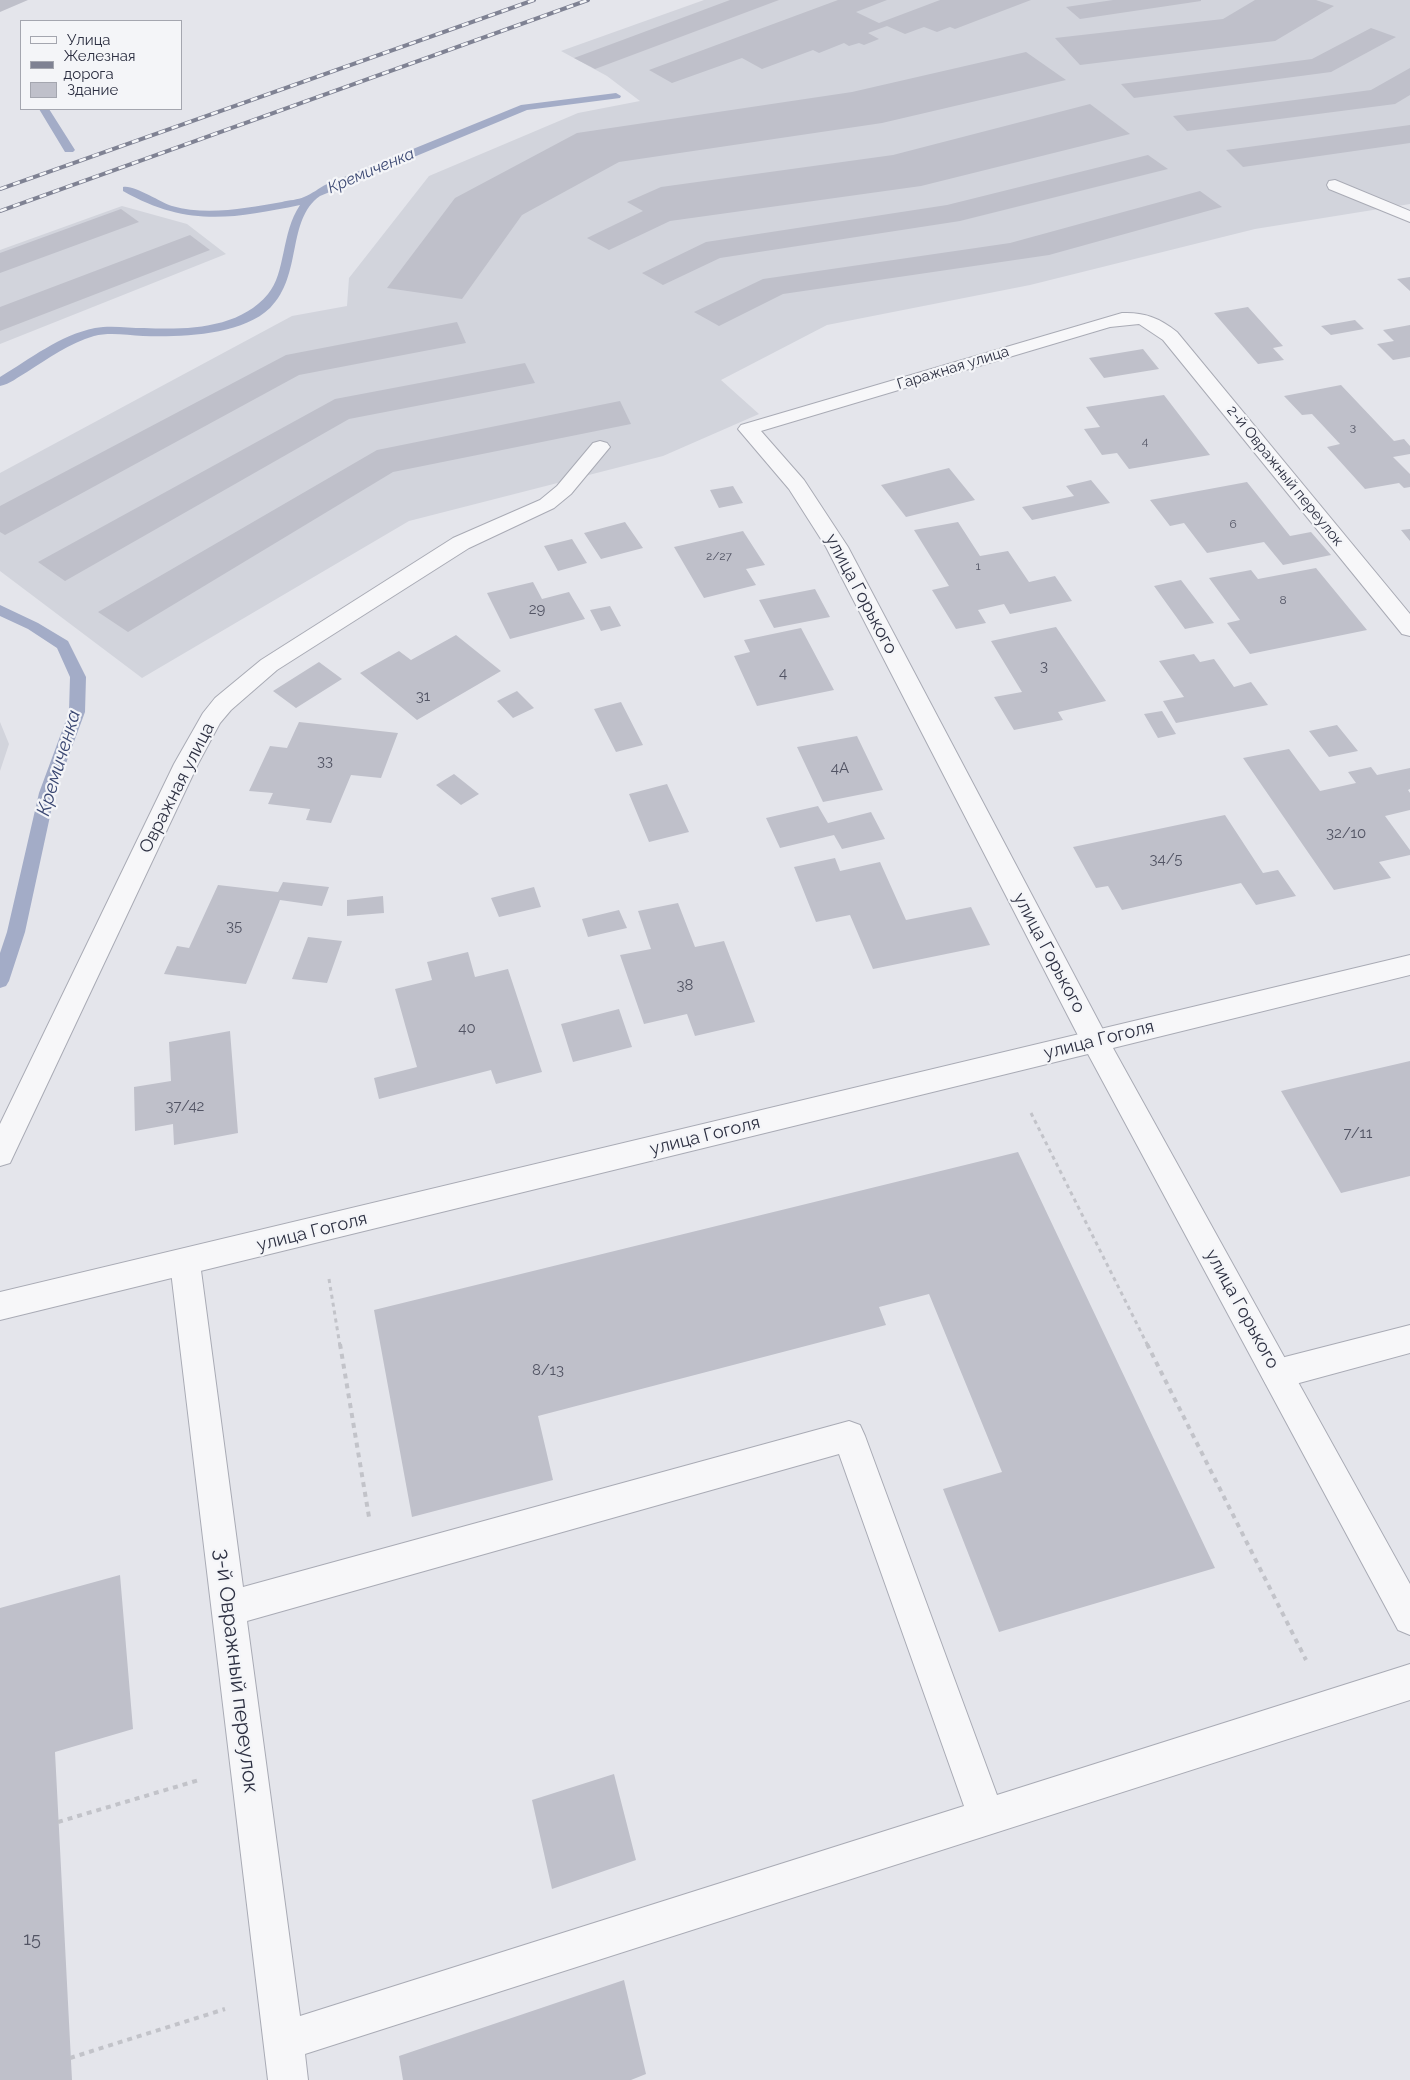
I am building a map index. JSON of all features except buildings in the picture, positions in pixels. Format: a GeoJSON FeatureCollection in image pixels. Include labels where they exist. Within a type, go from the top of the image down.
{"type":"FeatureCollection","features":[{"type":"Feature","properties":{"kind":"street"},"geometry":{"type":"LineString","coordinates":[[1335,185],[1410,217]]}},
{"type":"Feature","properties":{"kind":"street","name":"Гаражная улица"},"geometry":{"type":"LineString","coordinates":[[748,429],[1123,317],[1141,318],[1158,324]]}},
{"type":"Feature","properties":{"kind":"street","name":"2-й Овражный переулок"},"geometry":{"type":"LineString","coordinates":[[1158,324],[1170,336],[1410,629]]}},
{"type":"Feature","properties":{"kind":"street","name":"улица Горького"},"geometry":{"type":"LineString","coordinates":[[748,429],[793,478],[814,508],[837,547],[1095,1041],[1410,1618]]}},
{"type":"Feature","properties":{"kind":"street","name":"Овражная улица"},"geometry":{"type":"LineString","coordinates":[[0,1154],[186,764],[211,719],[223,704],[269,665],[461,543],[547,504],[564,490],[600,447]]}},
{"type":"Feature","properties":{"kind":"street","name":"улица Гоголя"},"geometry":{"type":"LineString","coordinates":[[0,1306],[185,1263],[1410,965]]}},
{"type":"Feature","properties":{"kind":"street","name":"3-й Овражный переулок"},"geometry":{"type":"LineString","coordinates":[[185,1263],[227,1609],[288,2080]]}},
{"type":"Feature","properties":{"kind":"street"},"geometry":{"type":"LineString","coordinates":[[1277,1374],[1410,1339]]}},
{"type":"Feature","properties":{"kind":"street"},"geometry":{"type":"LineString","coordinates":[[227,1609],[849,1436],[986,1816]]}},
{"type":"Feature","properties":{"kind":"street"},"geometry":{"type":"LineString","coordinates":[[283,2040],[1410,1682]]}},
{"type":"Feature","properties":{"kind":"path"},"geometry":{"type":"LineString","coordinates":[[1030,1113],[1330,1708]]}},
{"type":"Feature","properties":{"kind":"path"},"geometry":{"type":"LineString","coordinates":[[329,1279],[378,1567]]}},
{"type":"Feature","properties":{"kind":"path"},"geometry":{"type":"LineString","coordinates":[[58,1822],[248,1765]]}},
{"type":"Feature","properties":{"kind":"path"},"geometry":{"type":"LineString","coordinates":[[70,2058],[276,1992]]}},
{"type":"Feature","properties":{"kind":"shaded area"},"geometry":{"type":"Polygon","coordinates":[[[704,0],[1410,0],[1410,204],[1255,229],[1030,285],[827,325],[721,380],[759,414],[663,456],[409,521],[142,678],[0,571],[0,473],[292,316],[347,306],[349,278],[429,176],[578,113],[640,101],[607,76],[561,51],[704,0]]]}},
{"type":"Feature","properties":{"kind":"shaded area"},"geometry":{"type":"Polygon","coordinates":[[[122,206],[187,224],[226,254],[0,344],[0,250],[122,206]]]}},
{"type":"Feature","properties":{"kind":"shaded area"},"geometry":{"type":"Polygon","coordinates":[[[0,722],[9,744],[0,771],[0,722]]]}},
{"type":"Feature","properties":{"kind":"waterway","name":"Кремиченка"},"geometry":{"type":"LineString","coordinates":[[309,200],[331,186],[525,107],[616,96]]}},
{"type":"Feature","properties":{"kind":"waterway"},"geometry":{"type":"LineString","coordinates":[[45,110],[69,150]]}},
{"type":"Feature","properties":{"kind":"waterway"},"geometry":{"type":"LineString","coordinates":[[127,189],[149,201],[171,209],[194,213],[239,212],[309,200]]}},
{"type":"Feature","properties":{"kind":"waterway","name":"Кремиченка"},"geometry":{"type":"LineString","coordinates":[[0,382],[71,340],[83,335],[112,330],[182,332],[208,329],[233,323],[264,307],[276,294],[283,279],[292,232],[298,216],[309,200]]}},
{"type":"Feature","properties":{"kind":"waterway","name":"Кремиченка"},"geometry":{"type":"LineString","coordinates":[[0,610],[33,626],[63,645],[78,677],[77,712],[47,793],[16,932],[0,981]]}},
{"type":"Feature","properties":{"kind":"railway"},"geometry":{"type":"LineString","coordinates":[[0,189],[534,0]]}},
{"type":"Feature","properties":{"kind":"railway"},"geometry":{"type":"LineString","coordinates":[[0,211],[588,0]]}}]}
